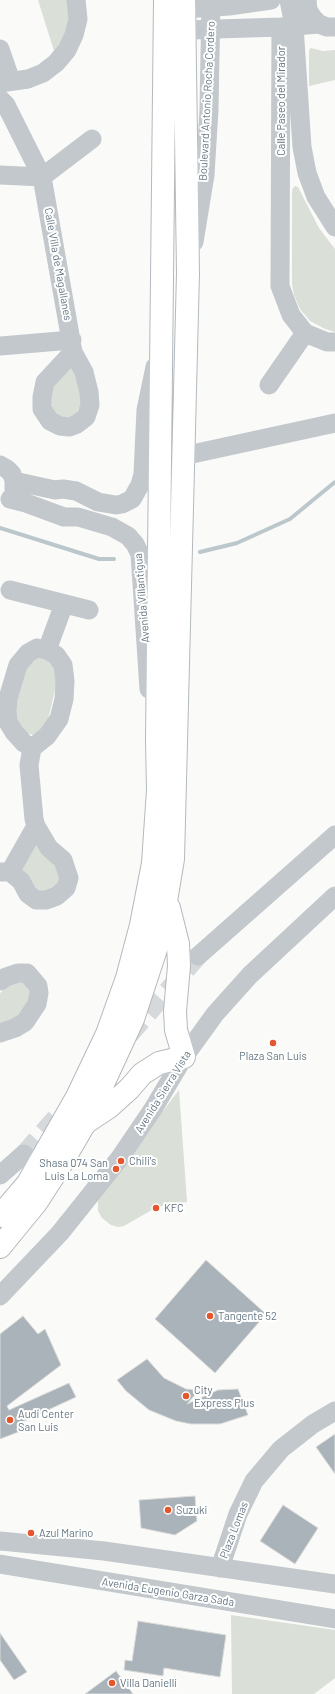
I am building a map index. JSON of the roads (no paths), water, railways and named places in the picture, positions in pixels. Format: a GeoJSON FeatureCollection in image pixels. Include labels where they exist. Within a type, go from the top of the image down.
{"type":"FeatureCollection","features":[{"type":"Feature","properties":{"kind":"highway"},"geometry":{"type":"LineString","coordinates":[[0,1216],[28,1184],[77,1097],[107,1034],[127,978],[142,925],[152,863],[158,790],[157,740],[160,345],[165,0]]}},
{"type":"Feature","properties":{"kind":"highway"},"geometry":{"type":"LineString","coordinates":[[0,1247],[36,1203],[60,1166],[85,1123],[133,1019],[160,937],[173,859],[188,273],[185,13]]}},
{"type":"Feature","properties":{"kind":"highway"},"geometry":{"type":"LineString","coordinates":[[85,1123],[109,1107],[129,1089],[142,1074],[159,1063],[184,1057],[176,1030],[175,1011],[178,974],[178,944],[167,899]]}},
{"type":"Feature","properties":{"kind":"street"},"geometry":{"type":"LineString","coordinates":[[0,49],[6,82],[28,79],[43,72],[56,63],[67,50],[74,35],[78,19],[76,0]]}},
{"type":"Feature","properties":{"kind":"street"},"geometry":{"type":"LineString","coordinates":[[185,13],[211,4],[271,0]]}},
{"type":"Feature","properties":{"kind":"street","name":"Calle Paseo del Mirador"},"geometry":{"type":"LineString","coordinates":[[290,0],[287,26],[281,175],[280,286],[291,315],[305,333],[327,342],[335,342]]}},
{"type":"Feature","properties":{"kind":"street"},"geometry":{"type":"LineString","coordinates":[[306,0],[308,10],[313,18],[327,25]]}},
{"type":"Feature","properties":{"kind":"street","name":"Boulevard Antonio Rocha Cordero"},"geometry":{"type":"LineString","coordinates":[[188,273],[206,175],[211,4]]}},
{"type":"Feature","properties":{"kind":"street"},"geometry":{"type":"LineString","coordinates":[[185,13],[211,29],[327,25]]}},
{"type":"Feature","properties":{"kind":"street","name":"Calle Paseo del Mirador"},"geometry":{"type":"LineString","coordinates":[[287,26],[302,147],[307,173],[316,197],[335,227]]}},
{"type":"Feature","properties":{"kind":"street","name":"Calle Villa de Magallanes"},"geometry":{"type":"LineString","coordinates":[[0,346],[73,346],[42,177],[3,102],[6,82]]}},
{"type":"Feature","properties":{"kind":"street"},"geometry":{"type":"LineString","coordinates":[[0,175],[42,177],[92,139]]}},
{"type":"Feature","properties":{"kind":"street"},"geometry":{"type":"LineString","coordinates":[[281,175],[307,173]]}},
{"type":"Feature","properties":{"kind":"street"},"geometry":{"type":"LineString","coordinates":[[269,384],[305,333]]}},
{"type":"Feature","properties":{"kind":"street"},"geometry":{"type":"LineString","coordinates":[[14,481],[55,490],[70,489],[98,502],[122,504],[132,499],[140,485],[142,474],[146,410],[160,345]]}},
{"type":"Feature","properties":{"kind":"street"},"geometry":{"type":"LineString","coordinates":[[183,456],[335,423]]}},
{"type":"Feature","properties":{"kind":"street"},"geometry":{"type":"LineString","coordinates":[[0,465],[7,469],[14,481],[15,487],[5,503]]}},
{"type":"Feature","properties":{"kind":"street"},"geometry":{"type":"LineString","coordinates":[[52,512],[55,490]]}},
{"type":"Feature","properties":{"kind":"street"},"geometry":{"type":"LineString","coordinates":[[78,517],[82,494]]}},
{"type":"Feature","properties":{"kind":"street","name":"Avenida Villantigua"},"geometry":{"type":"LineString","coordinates":[[5,503],[52,512],[64,517],[78,517],[112,527],[128,536],[135,544],[140,554],[148,680],[157,740]]}},
{"type":"Feature","properties":{"kind":"street"},"geometry":{"type":"LineString","coordinates":[[10,590],[89,610]]}},
{"type":"Feature","properties":{"kind":"street"},"geometry":{"type":"LineString","coordinates":[[47,650],[64,604]]}},
{"type":"Feature","properties":{"kind":"street"},"geometry":{"type":"LineString","coordinates":[[32,748],[24,743],[14,732],[8,722],[7,710],[8,698],[18,665],[28,653],[37,648],[47,650],[56,655],[63,665],[65,681],[64,699],[58,719],[47,736],[32,748],[29,766],[36,826],[49,848],[63,860],[69,878],[66,888],[57,896],[46,900],[36,900],[28,894],[21,881],[5,872],[36,826]]}},
{"type":"Feature","properties":{"kind":"street"},"geometry":{"type":"LineString","coordinates":[[198,956],[335,835]]}},
{"type":"Feature","properties":{"kind":"street","name":"Avenida Sierra Vista"},"geometry":{"type":"LineString","coordinates":[[0,1296],[60,1233],[118,1160],[153,1109],[184,1057],[215,1014],[250,975],[335,896]]}},
{"type":"Feature","properties":{"kind":"street"},"geometry":{"type":"LineString","coordinates":[[0,981],[6,976],[18,973],[27,974],[38,986],[37,1004],[25,1022],[16,1028],[0,1033]]}},
{"type":"Feature","properties":{"kind":"street"},"geometry":{"type":"LineString","coordinates":[[0,1175],[24,1154]]}},
{"type":"Feature","properties":{"kind":"street","name":"Plaza Lomas"},"geometry":{"type":"LineString","coordinates":[[220,1568],[238,1514],[254,1481],[281,1449],[313,1424],[335,1411]]}},
{"type":"Feature","properties":{"kind":"street"},"geometry":{"type":"LineString","coordinates":[[0,1540],[104,1551],[335,1584]]}},
{"type":"Feature","properties":{"kind":"street","name":"Avenida Eugenio Garza Sada"},"geometry":{"type":"LineString","coordinates":[[0,1564],[335,1619]]}},
{"type":"Feature","properties":{"kind":"waterway"},"geometry":{"type":"LineString","coordinates":[[200,552],[237,543],[290,519],[335,482]]}},
{"type":"Feature","properties":{"kind":"waterway"},"geometry":{"type":"LineString","coordinates":[[0,528],[99,559],[114,559]]}},
{"type":"Feature","properties":{"kind":"tunnel"},"geometry":{"type":"LineString","coordinates":[[129,1035],[198,956]]}},
{"type":"Feature","properties":{"kind":"tunnel"},"geometry":{"type":"LineString","coordinates":[[24,1154],[62,1111]]}},
{"type":"Feature","properties":{"kind":"place","name":"Plaza San Luis"},"geometry":{"type":"Point","coordinates":[273,1043]}},
{"type":"Feature","properties":{"kind":"place","name":"Chili's"},"geometry":{"type":"Point","coordinates":[121,1161]}},
{"type":"Feature","properties":{"kind":"place","name":"Shasa 074 San Luis La Loma"},"geometry":{"type":"Point","coordinates":[116,1169]}},
{"type":"Feature","properties":{"kind":"place","name":"KFC"},"geometry":{"type":"Point","coordinates":[156,1208]}},
{"type":"Feature","properties":{"kind":"place","name":"Tangente 52"},"geometry":{"type":"Point","coordinates":[210,1316]}},
{"type":"Feature","properties":{"kind":"place","name":"City Express Plus"},"geometry":{"type":"Point","coordinates":[186,1396]}},
{"type":"Feature","properties":{"kind":"place","name":"Audi Center San Luis"},"geometry":{"type":"Point","coordinates":[10,1420]}},
{"type":"Feature","properties":{"kind":"place","name":"Suzuki"},"geometry":{"type":"Point","coordinates":[168,1510]}},
{"type":"Feature","properties":{"kind":"place","name":"Azul Marino"},"geometry":{"type":"Point","coordinates":[31,1533]}},
{"type":"Feature","properties":{"kind":"place","name":"Villa Danielli"},"geometry":{"type":"Point","coordinates":[112,1683]}}]}
